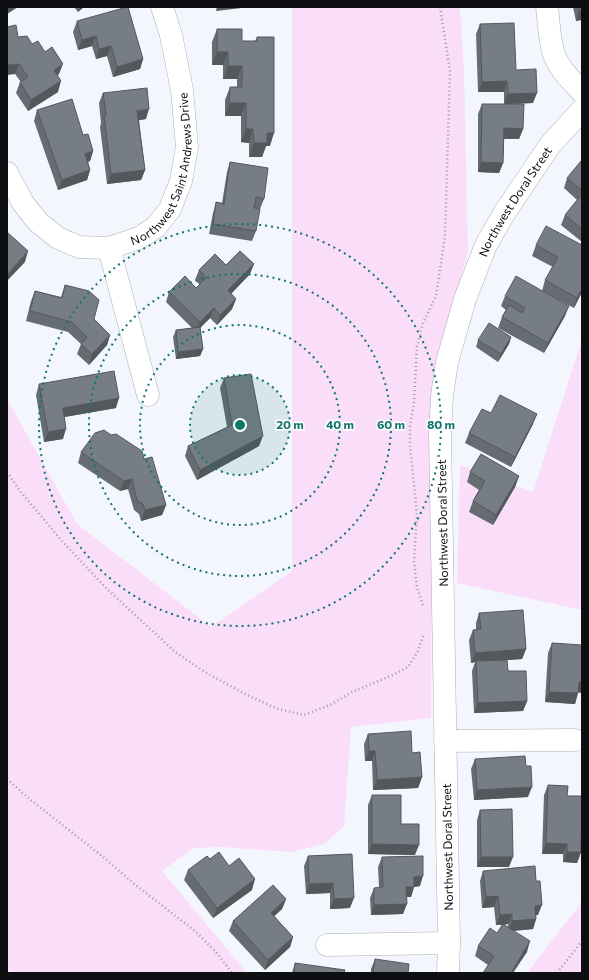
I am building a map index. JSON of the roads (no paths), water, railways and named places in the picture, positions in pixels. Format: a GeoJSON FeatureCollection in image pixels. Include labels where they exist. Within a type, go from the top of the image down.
{"type":"FeatureCollection","features":[{"type":"Feature","properties":{"kind":"street","name":"Northwest Saint Andrews Drive"},"geometry":{"type":"LineString","coordinates":[[7,173],[23,203],[38,222],[58,238],[79,247],[109,248],[139,238],[156,227],[170,209],[182,181],[187,147],[182,90],[171,35],[162,7]]}},
{"type":"Feature","properties":{"kind":"street"},"geometry":{"type":"LineString","coordinates":[[547,7],[551,42],[555,57],[562,69],[582,92]]}},
{"type":"Feature","properties":{"kind":"street","name":"Northwest Doral Street"},"geometry":{"type":"LineString","coordinates":[[448,973],[449,943],[440,435],[442,396],[448,362],[465,299],[486,244],[505,212],[550,145],[582,110]]}},
{"type":"Feature","properties":{"kind":"street"},"geometry":{"type":"LineString","coordinates":[[109,248],[148,395]]}},
{"type":"Feature","properties":{"kind":"street"},"geometry":{"type":"LineString","coordinates":[[445,741],[575,740]]}},
{"type":"Feature","properties":{"kind":"street"},"geometry":{"type":"LineString","coordinates":[[327,945],[449,943]]}}]}
